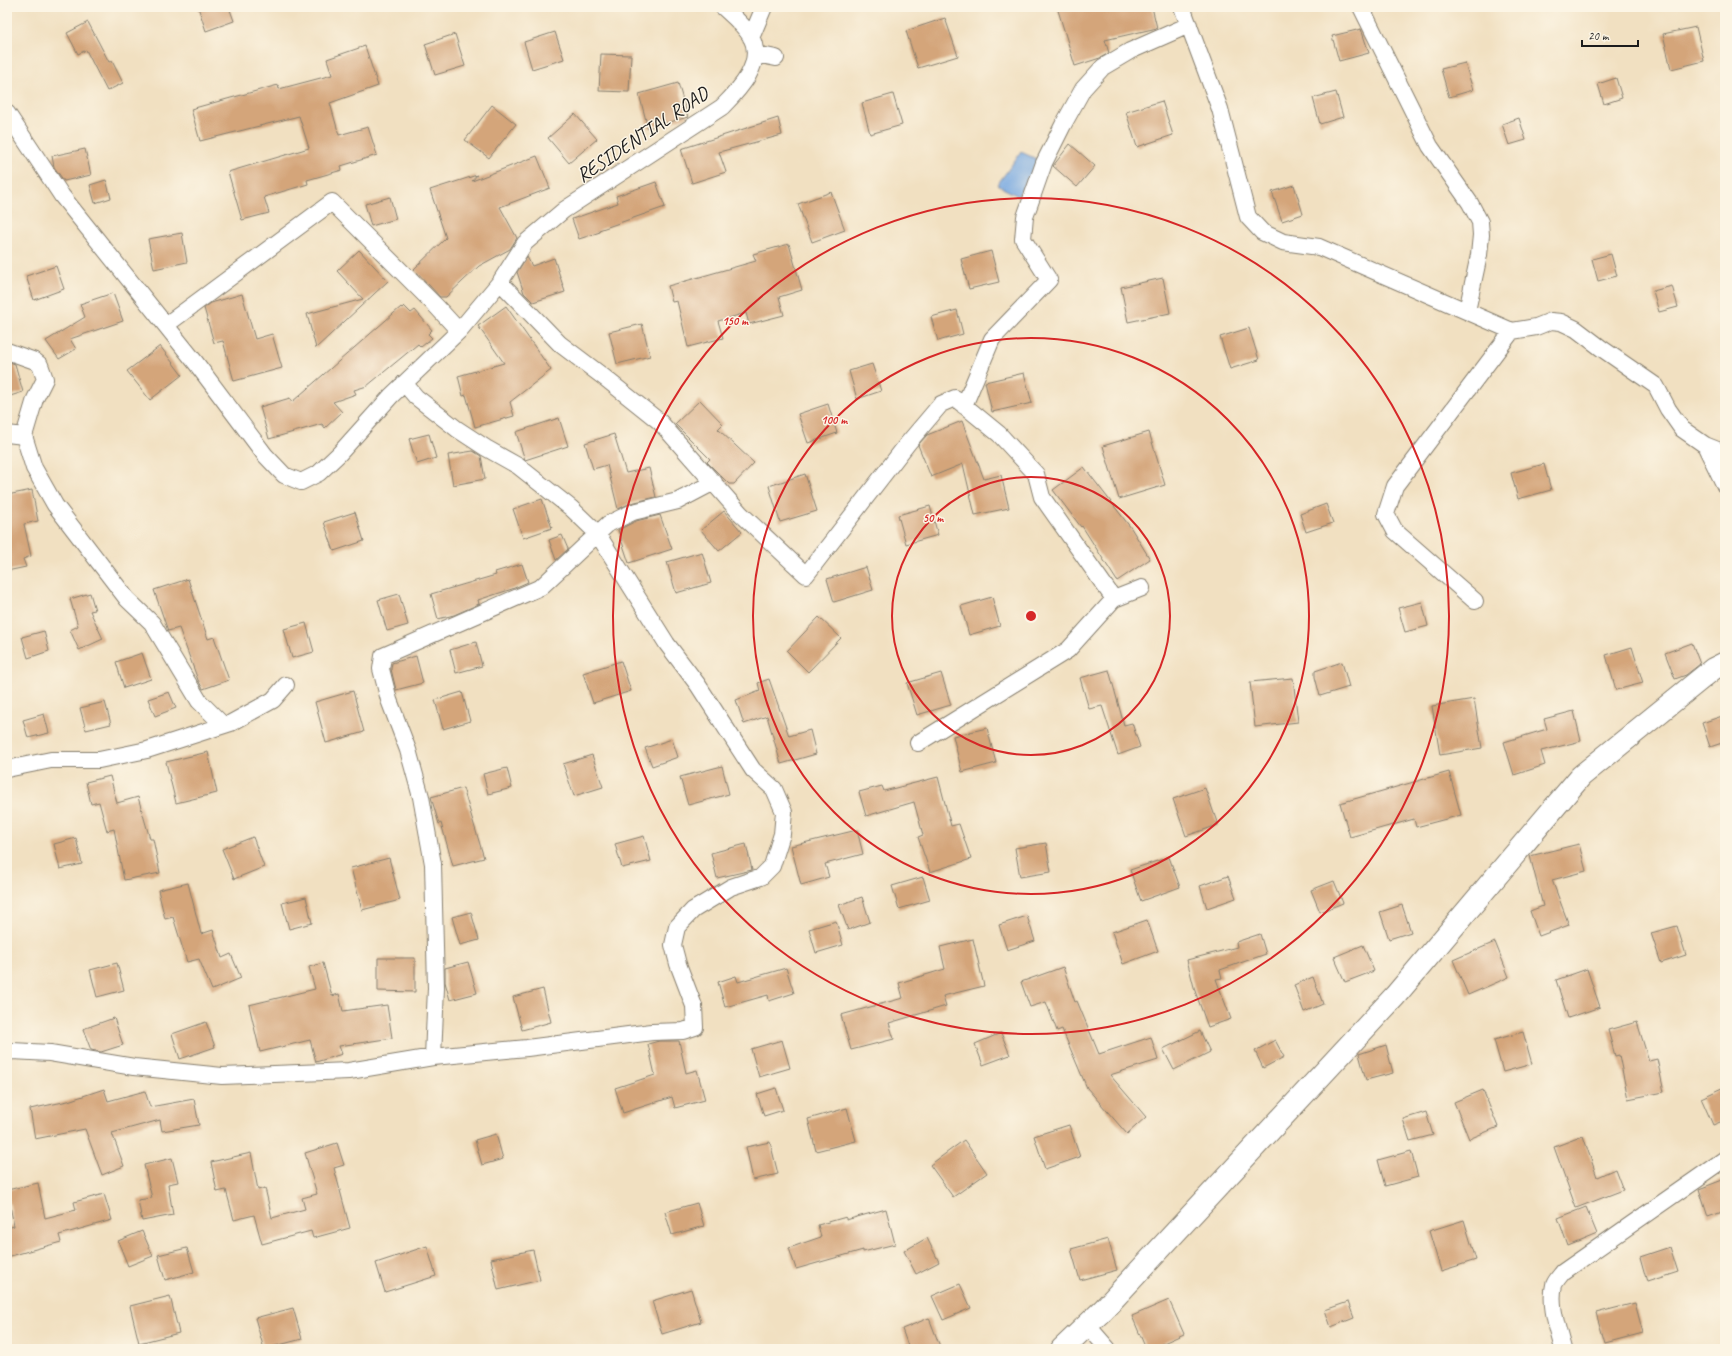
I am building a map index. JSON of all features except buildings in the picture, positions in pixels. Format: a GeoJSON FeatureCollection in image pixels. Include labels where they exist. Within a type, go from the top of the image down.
{"type":"FeatureCollection","features":[{"type":"Feature","properties":{"kind":"main road"},"geometry":{"type":"LineString","coordinates":[[1062,1349],[1104,1309],[1395,996],[1581,776],[1713,669],[1725,663]]}},
{"type":"Feature","properties":{"kind":"street"},"geometry":{"type":"LineString","coordinates":[[723,7],[740,23],[751,38],[756,54],[776,58]]}},
{"type":"Feature","properties":{"kind":"street"},"geometry":{"type":"LineString","coordinates":[[751,38],[764,7]]}},
{"type":"Feature","properties":{"kind":"street"},"geometry":{"type":"LineString","coordinates":[[1182,7],[1220,109],[1248,217],[1262,232],[1283,242],[1319,247],[1512,331],[1536,327],[1551,321],[1561,322],[1576,329],[1656,386],[1668,409],[1682,429],[1705,446],[1725,452]]}},
{"type":"Feature","properties":{"kind":"street"},"geometry":{"type":"LineString","coordinates":[[1361,7],[1430,146],[1470,203],[1480,222],[1481,235],[1479,255],[1467,311]]}},
{"type":"Feature","properties":{"kind":"street"},"geometry":{"type":"LineString","coordinates":[[964,406],[992,339],[1049,280],[1023,240],[1025,217],[1044,163],[1084,88],[1104,67],[1130,51],[1189,25]]}},
{"type":"Feature","properties":{"kind":"street","name":"RESIDENTIAL ROAD"},"geometry":{"type":"LineString","coordinates":[[7,113],[62,196],[166,325],[265,455],[284,475],[301,482],[319,473],[339,454],[404,383],[459,331],[500,282],[525,243],[564,210],[722,107],[739,90],[748,74],[756,54]]}},
{"type":"Feature","properties":{"kind":"street"},"geometry":{"type":"LineString","coordinates":[[166,325],[332,202],[459,331]]}},
{"type":"Feature","properties":{"kind":"street"},"geometry":{"type":"LineString","coordinates":[[500,282],[560,344],[660,422],[740,513],[806,575],[878,480],[941,404],[955,398],[999,434],[1036,474],[1042,497],[1114,599]]}},
{"type":"Feature","properties":{"kind":"street"},"geometry":{"type":"LineString","coordinates":[[1475,601],[1395,531],[1386,514],[1395,486],[1512,331]]}},
{"type":"Feature","properties":{"kind":"street"},"geometry":{"type":"LineString","coordinates":[[7,351],[35,361],[40,365],[45,379],[34,399],[24,436],[34,468],[55,505],[127,599],[152,623],[199,700],[223,725]]}},
{"type":"Feature","properties":{"kind":"street"},"geometry":{"type":"LineString","coordinates":[[7,1053],[12,1051],[50,1053],[134,1067],[222,1076],[349,1071],[433,1057],[527,1048],[652,1032],[683,1031],[695,1027],[694,1006],[678,964],[673,945],[677,927],[693,910],[731,887],[761,877],[772,866],[780,840],[784,812],[774,789],[753,770],[698,685],[667,644],[596,533],[571,508],[518,466],[486,448],[457,429],[416,397],[404,383]]}},
{"type":"Feature","properties":{"kind":"street"},"geometry":{"type":"LineString","coordinates":[[7,434],[24,436]]}},
{"type":"Feature","properties":{"kind":"street"},"geometry":{"type":"LineString","coordinates":[[1705,446],[1725,486]]}},
{"type":"Feature","properties":{"kind":"street"},"geometry":{"type":"LineString","coordinates":[[433,1057],[436,980],[433,864],[419,791],[408,750],[389,700],[381,669],[383,656],[542,587],[596,533],[608,524],[633,512],[678,501],[714,482]]}},
{"type":"Feature","properties":{"kind":"street"},"geometry":{"type":"LineString","coordinates":[[918,743],[1068,650],[1114,599],[1142,588]]}},
{"type":"Feature","properties":{"kind":"street"},"geometry":{"type":"LineString","coordinates":[[7,769],[51,760],[99,760],[147,750],[231,723],[273,700],[286,685]]}},
{"type":"Feature","properties":{"kind":"street"},"geometry":{"type":"LineString","coordinates":[[1563,1349],[1555,1319],[1553,1297],[1554,1284],[1563,1272],[1725,1159]]}},
{"type":"Feature","properties":{"kind":"street"},"geometry":{"type":"LineString","coordinates":[[1087,1325],[1108,1349]]}},
{"type":"Feature","properties":{"kind":"water"},"geometry":{"type":"Polygon","coordinates":[[[1021,152],[1041,161],[1018,196],[997,185],[1021,152]]]}}]}
